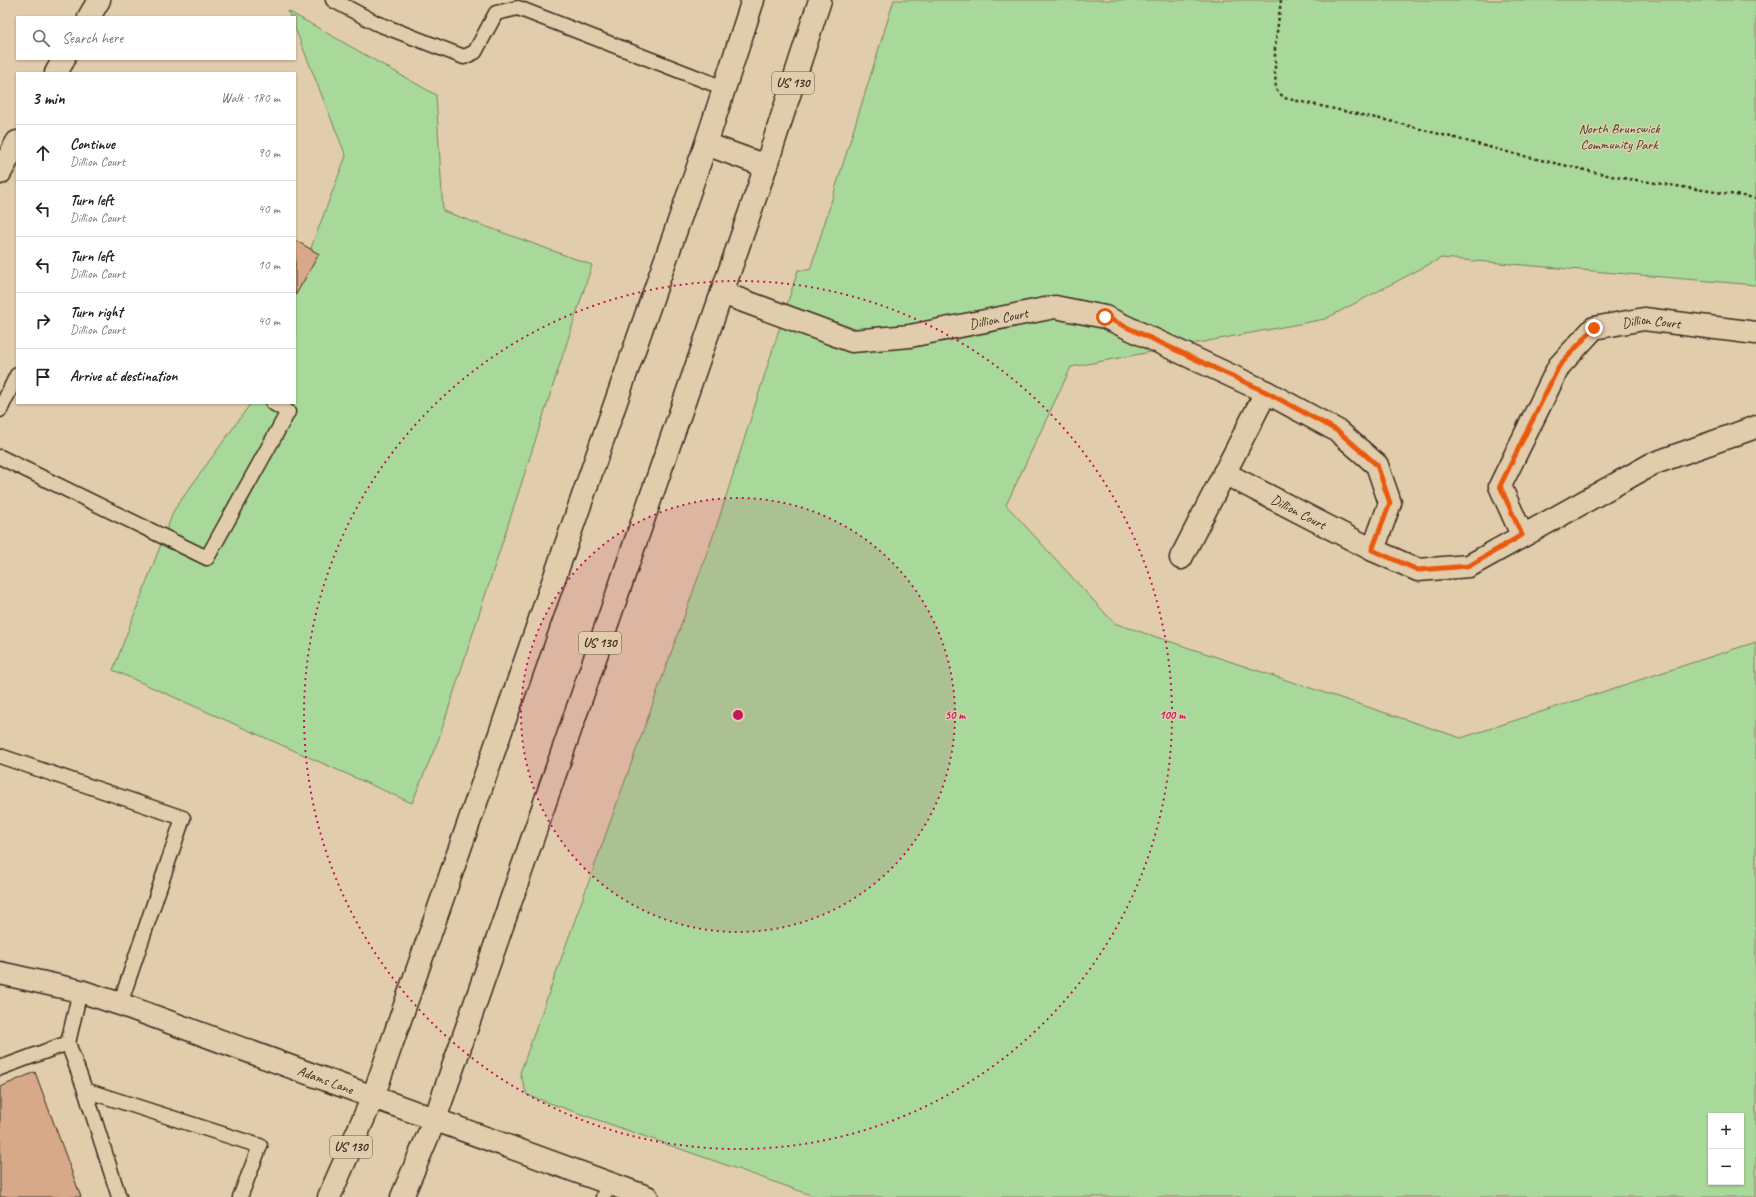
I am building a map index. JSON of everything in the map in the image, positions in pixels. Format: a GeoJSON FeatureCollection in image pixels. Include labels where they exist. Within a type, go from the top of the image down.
{"type":"FeatureCollection","features":[{"type":"Feature","properties":{"kind":"main road"},"geometry":{"type":"LineString","coordinates":[[90,16],[99,0]]}},
{"type":"Feature","properties":{"kind":"main road","name":"US 130"},"geometry":{"type":"LineString","coordinates":[[329,1197],[373,1096],[706,144],[752,0]]}},
{"type":"Feature","properties":{"kind":"main road","name":"US 130"},"geometry":{"type":"LineString","coordinates":[[402,1197],[435,1119],[766,166],[820,0]]}},
{"type":"Feature","properties":{"kind":"main road"},"geometry":{"type":"LineString","coordinates":[[57,72],[63,60]]}},
{"type":"Feature","properties":{"kind":"main road"},"geometry":{"type":"LineString","coordinates":[[0,173],[16,144]]}},
{"type":"Feature","properties":{"kind":"main road"},"geometry":{"type":"LineString","coordinates":[[706,144],[766,166]]}},
{"type":"Feature","properties":{"kind":"main road","name":"Dillion Court"},"geometry":{"type":"LineString","coordinates":[[722,293],[852,341],[910,336],[1055,307],[1105,317],[1266,392],[1338,431],[1377,465],[1390,503],[1372,550]]}},
{"type":"Feature","properties":{"kind":"main road","name":"Dillion Court"},"geometry":{"type":"LineString","coordinates":[[1522,535],[1500,486],[1559,366],[1594,328],[1644,319],[1756,333]]}},
{"type":"Feature","properties":{"kind":"main road"},"geometry":{"type":"LineString","coordinates":[[1181,558],[1266,392]]}},
{"type":"Feature","properties":{"kind":"main road","name":"Dillion Court"},"geometry":{"type":"LineString","coordinates":[[1224,473],[1372,550],[1418,570],[1469,566],[1522,535],[1652,464],[1756,427]]}},
{"type":"Feature","properties":{"kind":"main road","name":"Adams Lane"},"geometry":{"type":"LineString","coordinates":[[0,973],[80,991],[120,1004],[435,1119],[606,1190],[647,1197]]}},
{"type":"Feature","properties":{"kind":"lane"},"geometry":{"type":"LineString","coordinates":[[333,0],[376,23],[464,57],[476,52],[496,12],[518,8],[724,88]]}},
{"type":"Feature","properties":{"kind":"lane"},"geometry":{"type":"LineString","coordinates":[[0,410],[16,377]]}},
{"type":"Feature","properties":{"kind":"lane"},"geometry":{"type":"LineString","coordinates":[[0,457],[207,558],[288,412],[275,404]]}},
{"type":"Feature","properties":{"kind":"lane"},"geometry":{"type":"LineString","coordinates":[[0,756],[183,818],[120,1004]]}},
{"type":"Feature","properties":{"kind":"lane"},"geometry":{"type":"LineString","coordinates":[[80,991],[68,1043],[85,1090],[118,1197]]}},
{"type":"Feature","properties":{"kind":"lane"},"geometry":{"type":"LineString","coordinates":[[0,1068],[68,1043]]}},
{"type":"Feature","properties":{"kind":"lane"},"geometry":{"type":"LineString","coordinates":[[85,1090],[260,1146],[240,1197]]}},
{"type":"Feature","properties":{"kind":"path"},"geometry":{"type":"LineString","coordinates":[[1281,0],[1275,48],[1275,72],[1276,89],[1284,98],[1394,122],[1519,155],[1616,177],[1756,198]]}},
{"type":"Feature","properties":{"kind":"green space","name":"North Brunswick Community Park"},"geometry":{"type":"Polygon","coordinates":[[[894,0],[1756,0],[1756,285],[1441,258],[1325,319],[1071,367],[1006,505],[1114,623],[1461,738],[1756,642],[1756,1197],[817,1197],[527,1095],[520,1073],[717,525],[798,270],[810,270],[894,0]]]}},
{"type":"Feature","properties":{"kind":"green space"},"geometry":{"type":"Polygon","coordinates":[[[288,11],[436,95],[443,211],[592,265],[439,738],[412,803],[113,670],[174,510],[250,404],[296,404],[296,287],[346,156],[296,31],[296,16],[290,16],[288,11]]]}},
{"type":"Feature","properties":{"kind":"building"},"geometry":{"type":"Polygon","coordinates":[[[296,241],[319,254],[296,294],[296,241]]]}},
{"type":"Feature","properties":{"kind":"building"},"geometry":{"type":"Polygon","coordinates":[[[35,1072],[81,1197],[0,1197],[0,1087],[35,1072]]]}},
{"type":"Feature","properties":{"kind":"route"},"geometry":{"type":"LineString","coordinates":[[1105,317],[1266,392],[1338,431],[1377,465],[1390,503],[1372,550],[1418,570],[1469,566],[1522,535],[1500,486],[1559,366],[1594,328]]}}]}
